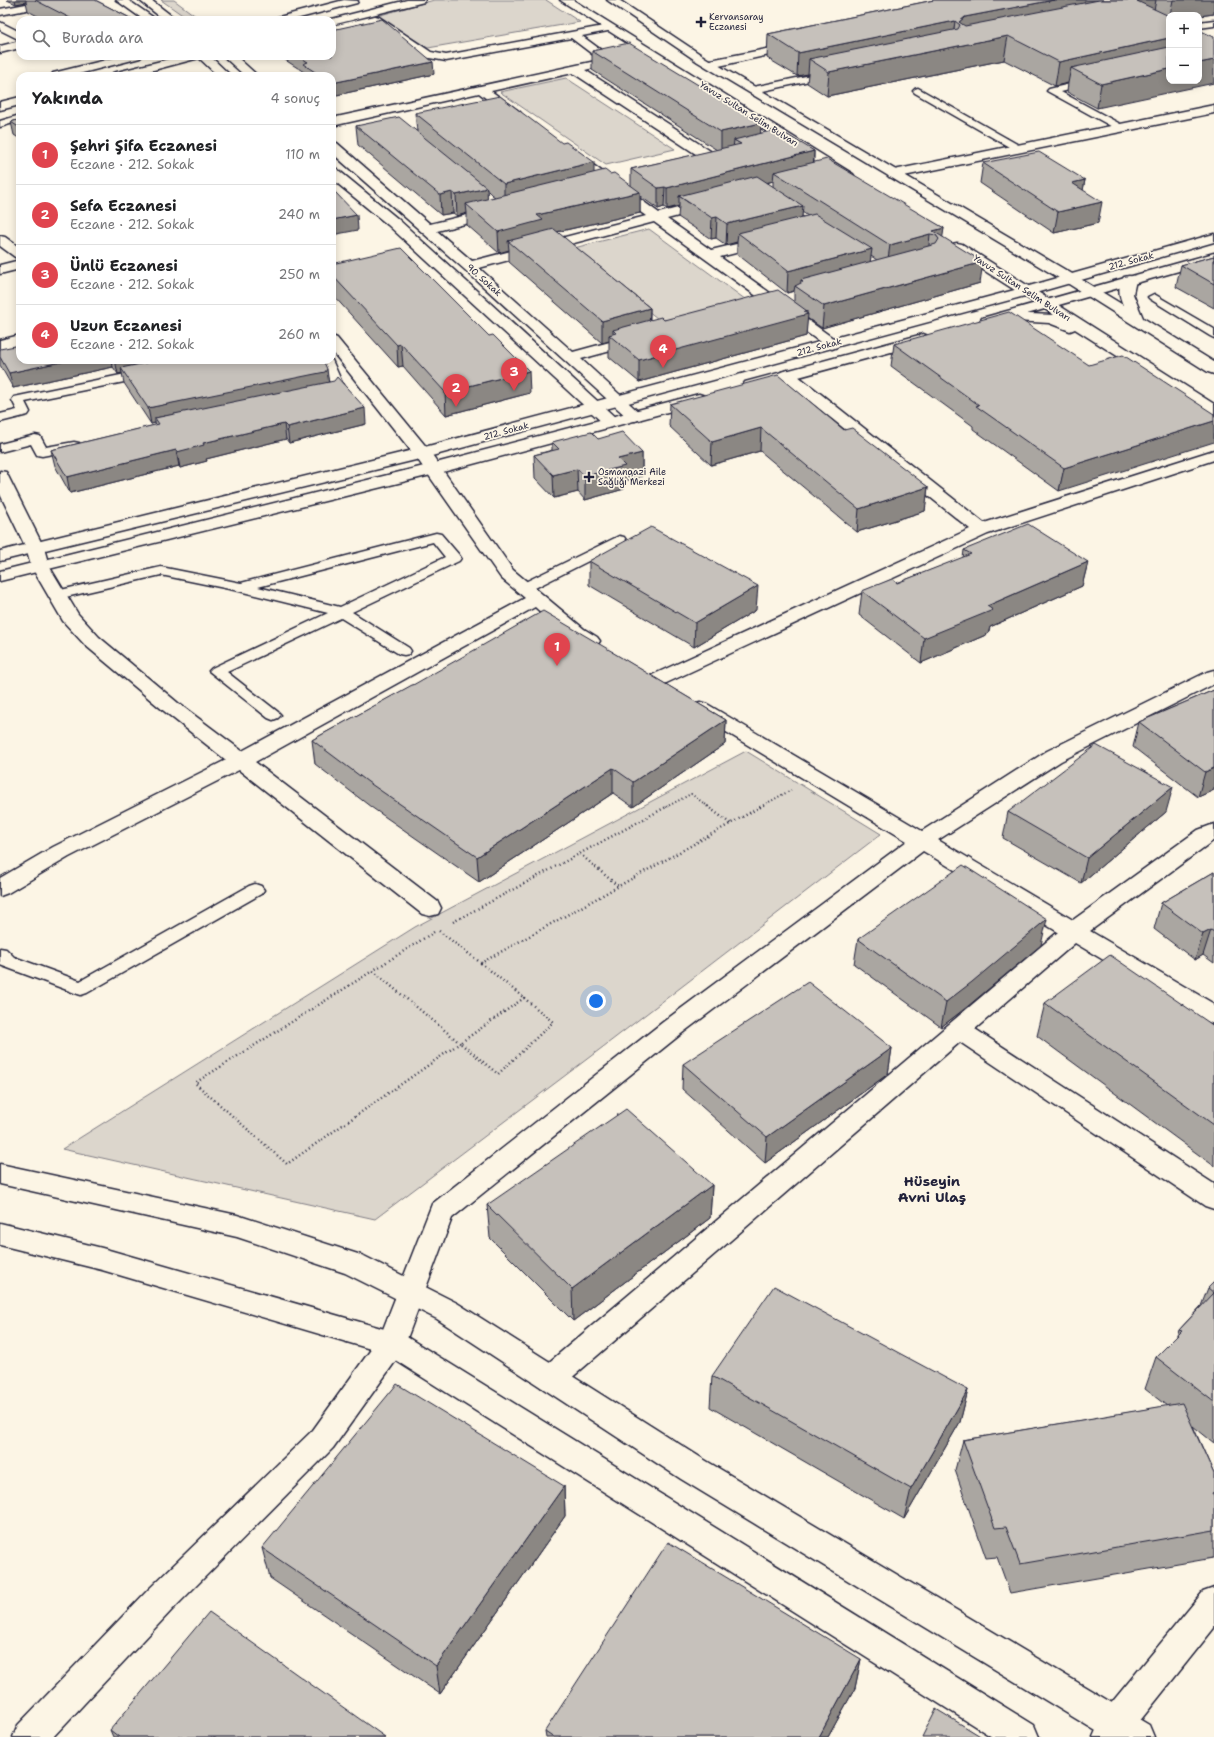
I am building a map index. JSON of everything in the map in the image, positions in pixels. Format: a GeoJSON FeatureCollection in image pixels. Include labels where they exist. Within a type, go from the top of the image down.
{"type":"FeatureCollection","features":[{"type":"Feature","properties":{"kind":"street"},"geometry":{"type":"LineString","coordinates":[[4,0],[16,9]]}},
{"type":"Feature","properties":{"kind":"street"},"geometry":{"type":"LineString","coordinates":[[0,12],[64,0]]}},
{"type":"Feature","properties":{"kind":"street"},"geometry":{"type":"LineString","coordinates":[[121,0],[145,16]]}},
{"type":"Feature","properties":{"kind":"street"},"geometry":{"type":"LineString","coordinates":[[144,0],[166,16]]}},
{"type":"Feature","properties":{"kind":"street"},"geometry":{"type":"LineString","coordinates":[[295,16],[358,0]]}},
{"type":"Feature","properties":{"kind":"street"},"geometry":{"type":"LineString","coordinates":[[336,21],[420,0]]}},
{"type":"Feature","properties":{"kind":"street","name":"Yavuz Sultan Selim Bulvarı"},"geometry":{"type":"LineString","coordinates":[[565,0],[792,140],[858,183]]}},
{"type":"Feature","properties":{"kind":"street"},"geometry":{"type":"LineString","coordinates":[[612,0],[710,64],[1069,278],[1214,368]]}},
{"type":"Feature","properties":{"kind":"street"},"geometry":{"type":"LineString","coordinates":[[375,19],[428,55],[446,58],[609,28]]}},
{"type":"Feature","properties":{"kind":"street"},"geometry":{"type":"LineString","coordinates":[[1202,25],[1214,23]]}},
{"type":"Feature","properties":{"kind":"street"},"geometry":{"type":"LineString","coordinates":[[0,25],[16,35]]}},
{"type":"Feature","properties":{"kind":"street"},"geometry":{"type":"LineString","coordinates":[[336,121],[610,61],[573,34]]}},
{"type":"Feature","properties":{"kind":"street"},"geometry":{"type":"LineString","coordinates":[[710,64],[811,44]]}},
{"type":"Feature","properties":{"kind":"street"},"geometry":{"type":"LineString","coordinates":[[0,50],[16,45]]}},
{"type":"Feature","properties":{"kind":"street"},"geometry":{"type":"LineString","coordinates":[[73,72],[120,60]]}},
{"type":"Feature","properties":{"kind":"street"},"geometry":{"type":"LineString","coordinates":[[133,72],[179,60]]}},
{"type":"Feature","properties":{"kind":"street"},"geometry":{"type":"LineString","coordinates":[[207,60],[221,72]]}},
{"type":"Feature","properties":{"kind":"street"},"geometry":{"type":"LineString","coordinates":[[234,60],[247,72]]}},
{"type":"Feature","properties":{"kind":"street"},"geometry":{"type":"LineString","coordinates":[[575,69],[713,160]]}},
{"type":"Feature","properties":{"kind":"street"},"geometry":{"type":"LineString","coordinates":[[482,89],[526,122]]}},
{"type":"Feature","properties":{"kind":"street"},"geometry":{"type":"LineString","coordinates":[[0,106],[16,102]]}},
{"type":"Feature","properties":{"kind":"street"},"geometry":{"type":"LineString","coordinates":[[894,174],[1214,108]]}},
{"type":"Feature","properties":{"kind":"street"},"geometry":{"type":"LineString","coordinates":[[381,112],[393,122]]}},
{"type":"Feature","properties":{"kind":"street"},"geometry":{"type":"LineString","coordinates":[[770,146],[792,140]]}},
{"type":"Feature","properties":{"kind":"street"},"geometry":{"type":"LineString","coordinates":[[562,148],[832,344]]}},
{"type":"Feature","properties":{"kind":"street","name":"90. Sokak"},"geometry":{"type":"LineString","coordinates":[[336,149],[469,266],[635,416]]}},
{"type":"Feature","properties":{"kind":"street"},"geometry":{"type":"LineString","coordinates":[[698,163],[727,156]]}},
{"type":"Feature","properties":{"kind":"street"},"geometry":{"type":"LineString","coordinates":[[336,167],[351,162]]}},
{"type":"Feature","properties":{"kind":"street"},"geometry":{"type":"LineString","coordinates":[[824,174],[838,170]]}},
{"type":"Feature","properties":{"kind":"street"},"geometry":{"type":"LineString","coordinates":[[596,188],[625,181]]}},
{"type":"Feature","properties":{"kind":"street","name":"90. Sokak"},"geometry":{"type":"LineString","coordinates":[[339,185],[420,246],[611,422]]}},
{"type":"Feature","properties":{"kind":"street"},"geometry":{"type":"LineString","coordinates":[[469,266],[722,200]]}},
{"type":"Feature","properties":{"kind":"street"},"geometry":{"type":"LineString","coordinates":[[427,229],[505,210],[490,201]]}},
{"type":"Feature","properties":{"kind":"street"},"geometry":{"type":"LineString","coordinates":[[709,255],[779,238]]}},
{"type":"Feature","properties":{"kind":"street","name":"212. Sokak"},"geometry":{"type":"LineString","coordinates":[[428,461],[595,407],[1027,291],[1214,238]]}},
{"type":"Feature","properties":{"kind":"street"},"geometry":{"type":"LineString","coordinates":[[0,240],[16,251]]}},
{"type":"Feature","properties":{"kind":"street","name":"Yavuz Sultan Selim Bulvarı"},"geometry":{"type":"LineString","coordinates":[[949,241],[1214,411]]}},
{"type":"Feature","properties":{"kind":"street"},"geometry":{"type":"LineString","coordinates":[[405,250],[420,246]]}},
{"type":"Feature","properties":{"kind":"street"},"geometry":{"type":"LineString","coordinates":[[972,326],[1048,305],[1090,291],[1214,257]]}},
{"type":"Feature","properties":{"kind":"street"},"geometry":{"type":"LineString","coordinates":[[0,270],[16,265]]}},
{"type":"Feature","properties":{"kind":"street"},"geometry":{"type":"LineString","coordinates":[[1129,280],[1126,294],[1136,320]]}},
{"type":"Feature","properties":{"kind":"street"},"geometry":{"type":"LineString","coordinates":[[759,306],[789,298]]}},
{"type":"Feature","properties":{"kind":"street"},"geometry":{"type":"LineString","coordinates":[[1002,317],[1051,319],[1099,337]]}},
{"type":"Feature","properties":{"kind":"street"},"geometry":{"type":"LineString","coordinates":[[738,388],[941,334]]}},
{"type":"Feature","properties":{"kind":"street"},"geometry":{"type":"LineString","coordinates":[[570,357],[653,335]]}},
{"type":"Feature","properties":{"kind":"street"},"geometry":{"type":"LineString","coordinates":[[0,345],[16,341]]}},
{"type":"Feature","properties":{"kind":"street"},"geometry":{"type":"LineString","coordinates":[[336,346],[428,461],[507,574],[577,633],[603,649]]}},
{"type":"Feature","properties":{"kind":"street"},"geometry":{"type":"LineString","coordinates":[[787,375],[982,530]]}},
{"type":"Feature","properties":{"kind":"street"},"geometry":{"type":"LineString","coordinates":[[0,556],[611,422],[716,394]]}},
{"type":"Feature","properties":{"kind":"street"},"geometry":{"type":"LineString","coordinates":[[1214,455],[982,530],[649,677],[1214,1015]]}},
{"type":"Feature","properties":{"kind":"street"},"geometry":{"type":"LineString","coordinates":[[0,576],[428,461]]}},
{"type":"Feature","properties":{"kind":"street"},"geometry":{"type":"LineString","coordinates":[[0,476],[35,548],[40,566],[70,617],[92,642],[171,707],[430,908]]}},
{"type":"Feature","properties":{"kind":"street"},"geometry":{"type":"LineString","coordinates":[[0,888],[61,852],[240,761],[454,643],[531,594]]}},
{"type":"Feature","properties":{"kind":"street"},"geometry":{"type":"LineString","coordinates":[[30,1737],[160,1600],[323,1439],[392,1343],[441,1212],[672,1028],[923,840],[1054,756],[1214,676]]}},
{"type":"Feature","properties":{"kind":"street"},"geometry":{"type":"LineString","coordinates":[[551,1378],[1074,931],[1214,830]]}},
{"type":"Feature","properties":{"kind":"street"},"geometry":{"type":"LineString","coordinates":[[959,1030],[1214,1198]]}},
{"type":"Feature","properties":{"kind":"street"},"geometry":{"type":"LineString","coordinates":[[0,1174],[236,1226],[354,1264],[447,1311],[692,1469],[1121,1733],[1214,1603]]}},
{"type":"Feature","properties":{"kind":"street"},"geometry":{"type":"LineString","coordinates":[[0,1234],[102,1259],[392,1343],[706,1541],[1022,1737]]}},
{"type":"Feature","properties":{"kind":"lane"},"geometry":{"type":"LineString","coordinates":[[336,28],[375,19]]}},
{"type":"Feature","properties":{"kind":"lane"},"geometry":{"type":"LineString","coordinates":[[753,90],[837,72]]}},
{"type":"Feature","properties":{"kind":"lane"},"geometry":{"type":"LineString","coordinates":[[1099,80],[1052,91],[1121,128]]}},
{"type":"Feature","properties":{"kind":"lane"},"geometry":{"type":"LineString","coordinates":[[918,91],[1019,149]]}},
{"type":"Feature","properties":{"kind":"lane"},"geometry":{"type":"LineString","coordinates":[[0,124],[16,119]]}},
{"type":"Feature","properties":{"kind":"lane"},"geometry":{"type":"LineString","coordinates":[[1154,297],[1214,334]]}},
{"type":"Feature","properties":{"kind":"lane"},"geometry":{"type":"LineString","coordinates":[[1200,326],[1214,322]]}},
{"type":"Feature","properties":{"kind":"lane"},"geometry":{"type":"LineString","coordinates":[[308,397],[331,392],[337,385],[328,364]]}},
{"type":"Feature","properties":{"kind":"lane"},"geometry":{"type":"LineString","coordinates":[[0,418],[24,412],[18,400],[156,371]]}},
{"type":"Feature","properties":{"kind":"lane"},"geometry":{"type":"LineString","coordinates":[[0,448],[35,439],[42,452],[89,442]]}},
{"type":"Feature","properties":{"kind":"lane"},"geometry":{"type":"LineString","coordinates":[[241,587],[436,538],[454,558],[217,671],[273,715]]}},
{"type":"Feature","properties":{"kind":"lane"},"geometry":{"type":"LineString","coordinates":[[531,594],[619,540]]}},
{"type":"Feature","properties":{"kind":"lane"},"geometry":{"type":"LineString","coordinates":[[57,595],[161,571],[241,587],[342,612],[404,651]]}},
{"type":"Feature","properties":{"kind":"lane"},"geometry":{"type":"LineString","coordinates":[[0,954],[8,962],[81,988],[255,890]]}},
{"type":"Feature","properties":{"kind":"path"},"geometry":{"type":"LineString","coordinates":[[481,963],[816,776]]}},
{"type":"Feature","properties":{"kind":"path"},"geometry":{"type":"LineString","coordinates":[[451,923],[691,794],[731,824]]}},
{"type":"Feature","properties":{"kind":"path"},"geometry":{"type":"LineString","coordinates":[[580,854],[618,886]]}},
{"type":"Feature","properties":{"kind":"path"},"geometry":{"type":"LineString","coordinates":[[444,926],[195,1082],[287,1164],[524,998]]}},
{"type":"Feature","properties":{"kind":"path"},"geometry":{"type":"LineString","coordinates":[[373,971],[498,1074],[553,1022],[438,930]]}},
{"type":"Feature","properties":{"kind":"shaded area"},"geometry":{"type":"Polygon","coordinates":[[[161,0],[174,0],[196,16],[184,16],[161,0]]]}},
{"type":"Feature","properties":{"kind":"shaded area"},"geometry":{"type":"Polygon","coordinates":[[[434,0],[546,0],[580,22],[428,48],[377,16],[434,0]]]}},
{"type":"Feature","properties":{"kind":"shaded area"},"geometry":{"type":"Polygon","coordinates":[[[566,78],[675,149],[606,165],[500,92],[566,78]]]}},
{"type":"Feature","properties":{"kind":"shaded area"},"geometry":{"type":"Polygon","coordinates":[[[649,229],[753,305],[667,326],[570,249],[649,229]]]}},
{"type":"Feature","properties":{"kind":"shaded area"},"geometry":{"type":"Polygon","coordinates":[[[746,751],[881,834],[375,1219],[62,1149],[415,927],[746,751]]]}},
{"type":"Feature","properties":{"kind":"building"},"geometry":{"type":"Polygon","coordinates":[[[35,0],[95,0],[126,16],[66,16],[35,0]]]}},
{"type":"Feature","properties":{"kind":"building"},"geometry":{"type":"Polygon","coordinates":[[[934,0],[1054,0],[965,17],[959,22],[965,26],[1099,0],[1141,0],[1137,1],[1166,15],[1166,39],[1059,62],[1008,36],[829,72],[809,59],[958,29],[960,25],[955,21],[798,53],[768,34],[934,0]]]}},
{"type":"Feature","properties":{"kind":"building"},"geometry":{"type":"Polygon","coordinates":[[[382,19],[433,62],[336,82],[336,72],[315,72],[303,64],[308,62],[305,60],[336,60],[336,29],[382,19]]]}},
{"type":"Feature","properties":{"kind":"building"},"geometry":{"type":"Polygon","coordinates":[[[1202,31],[1214,37],[1214,60],[1202,62],[1202,31]]]}},
{"type":"Feature","properties":{"kind":"building"},"geometry":{"type":"Polygon","coordinates":[[[629,43],[761,123],[721,132],[592,51],[629,43]]]}},
{"type":"Feature","properties":{"kind":"building"},"geometry":{"type":"Polygon","coordinates":[[[1166,48],[1166,70],[1101,84],[1071,68],[1166,48]]]}},
{"type":"Feature","properties":{"kind":"building"},"geometry":{"type":"Polygon","coordinates":[[[500,96],[562,143],[566,142],[594,162],[504,184],[415,113],[500,96]]]}},
{"type":"Feature","properties":{"kind":"building"},"geometry":{"type":"Polygon","coordinates":[[[399,117],[487,188],[456,195],[452,192],[440,195],[356,126],[399,117]]]}},
{"type":"Feature","properties":{"kind":"building"},"geometry":{"type":"Polygon","coordinates":[[[16,120],[16,125],[11,122],[16,120]]]}},
{"type":"Feature","properties":{"kind":"building"},"geometry":{"type":"Polygon","coordinates":[[[774,130],[781,135],[786,134],[814,151],[667,188],[658,188],[631,169],[741,144],[734,140],[774,130]]]}},
{"type":"Feature","properties":{"kind":"building"},"geometry":{"type":"Polygon","coordinates":[[[1039,152],[1085,180],[1072,183],[1102,202],[1058,212],[983,163],[1039,152]]]}},
{"type":"Feature","properties":{"kind":"building"},"geometry":{"type":"Polygon","coordinates":[[[827,159],[944,228],[933,231],[983,262],[824,306],[795,286],[803,282],[801,280],[936,244],[939,239],[936,235],[930,234],[890,245],[774,172],[827,159]]]}},
{"type":"Feature","properties":{"kind":"building"},"geometry":{"type":"Polygon","coordinates":[[[605,170],[610,174],[614,173],[640,192],[537,215],[543,220],[498,232],[466,204],[605,170]]]}},
{"type":"Feature","properties":{"kind":"building"},"geometry":{"type":"Polygon","coordinates":[[[757,176],[803,206],[727,224],[717,217],[712,218],[679,196],[757,176]]]}},
{"type":"Feature","properties":{"kind":"building"},"geometry":{"type":"Polygon","coordinates":[[[336,193],[357,215],[336,219],[336,193]]]}},
{"type":"Feature","properties":{"kind":"building"},"geometry":{"type":"Polygon","coordinates":[[[815,214],[872,249],[788,271],[738,233],[815,214]]]}},
{"type":"Feature","properties":{"kind":"building"},"geometry":{"type":"Polygon","coordinates":[[[554,229],[650,308],[602,321],[508,241],[554,229]]]}},
{"type":"Feature","properties":{"kind":"building"},"geometry":{"type":"Polygon","coordinates":[[[401,248],[489,336],[493,335],[529,371],[445,392],[401,344],[397,345],[336,279],[336,263],[401,248]]]}},
{"type":"Feature","properties":{"kind":"building"},"geometry":{"type":"Polygon","coordinates":[[[1214,256],[1214,284],[1181,265],[1214,256]]]}},
{"type":"Feature","properties":{"kind":"building"},"geometry":{"type":"Polygon","coordinates":[[[778,290],[807,311],[804,312],[808,314],[639,360],[609,335],[616,333],[613,330],[661,317],[664,320],[778,290]]]}},
{"type":"Feature","properties":{"kind":"building"},"geometry":{"type":"Polygon","coordinates":[[[1009,312],[1089,365],[1123,355],[1214,414],[1214,421],[1064,468],[976,406],[979,405],[894,344],[1009,312]]]}},
{"type":"Feature","properties":{"kind":"building"},"geometry":{"type":"Polygon","coordinates":[[[16,346],[16,364],[51,364],[9,373],[0,357],[0,349],[16,346]]]}},
{"type":"Feature","properties":{"kind":"building"},"geometry":{"type":"Polygon","coordinates":[[[140,364],[325,364],[327,369],[325,372],[148,408],[121,368],[140,364]]]}},
{"type":"Feature","properties":{"kind":"building"},"geometry":{"type":"Polygon","coordinates":[[[778,375],[844,430],[852,428],[928,487],[859,509],[761,428],[712,442],[670,404],[778,375]]]}},
{"type":"Feature","properties":{"kind":"building"},"geometry":{"type":"Polygon","coordinates":[[[337,377],[365,408],[287,427],[284,424],[203,443],[204,445],[177,452],[176,450],[67,477],[51,450],[159,424],[155,418],[334,381],[337,377]]]}},
{"type":"Feature","properties":{"kind":"building"},"geometry":{"type":"Polygon","coordinates":[[[591,432],[598,439],[622,432],[642,453],[618,459],[625,466],[585,476],[577,469],[553,475],[534,455],[559,449],[552,442],[591,432]]]}},
{"type":"Feature","properties":{"kind":"building"},"geometry":{"type":"Polygon","coordinates":[[[1028,524],[1088,562],[987,606],[993,610],[924,638],[862,591],[892,579],[897,583],[971,554],[964,550],[1028,524]]]}},
{"type":"Feature","properties":{"kind":"building"},"geometry":{"type":"Polygon","coordinates":[[[651,527],[758,586],[695,623],[589,561],[651,527]]]}},
{"type":"Feature","properties":{"kind":"building"},"geometry":{"type":"Polygon","coordinates":[[[543,611],[726,720],[633,782],[613,768],[477,857],[368,782],[312,740],[413,685],[543,611]]]}},
{"type":"Feature","properties":{"kind":"building"},"geometry":{"type":"Polygon","coordinates":[[[1214,690],[1214,768],[1205,772],[1139,722],[1214,690]]]}},
{"type":"Feature","properties":{"kind":"building"},"geometry":{"type":"Polygon","coordinates":[[[1096,745],[1173,787],[1087,858],[1008,812],[1096,745]]]}},
{"type":"Feature","properties":{"kind":"building"},"geometry":{"type":"Polygon","coordinates":[[[963,865],[1047,919],[946,1002],[858,939],[963,865]]]}},
{"type":"Feature","properties":{"kind":"building"},"geometry":{"type":"Polygon","coordinates":[[[1214,872],[1214,932],[1211,930],[1203,934],[1161,903],[1214,872]]]}},
{"type":"Feature","properties":{"kind":"building"},"geometry":{"type":"Polygon","coordinates":[[[1110,955],[1214,1026],[1214,1125],[1045,1003],[1110,955]]]}},
{"type":"Feature","properties":{"kind":"building"},"geometry":{"type":"Polygon","coordinates":[[[808,982],[892,1048],[767,1137],[683,1064],[808,982]]]}},
{"type":"Feature","properties":{"kind":"building"},"geometry":{"type":"Polygon","coordinates":[[[626,1109],[712,1185],[572,1289],[487,1205],[626,1109]]]}},
{"type":"Feature","properties":{"kind":"building"},"geometry":{"type":"Polygon","coordinates":[[[1214,1282],[1214,1293],[1208,1288],[1214,1282]]]}},
{"type":"Feature","properties":{"kind":"building"},"geometry":{"type":"Polygon","coordinates":[[[774,1286],[968,1390],[911,1489],[712,1376],[774,1286]]]}},
{"type":"Feature","properties":{"kind":"building"},"geometry":{"type":"Polygon","coordinates":[[[1214,1293],[1214,1402],[1156,1357],[1182,1331],[1179,1330],[1214,1293]]]}},
{"type":"Feature","properties":{"kind":"building"},"geometry":{"type":"Polygon","coordinates":[[[397,1384],[564,1486],[436,1666],[262,1548],[397,1384]]]}},
{"type":"Feature","properties":{"kind":"building"},"geometry":{"type":"Polygon","coordinates":[[[1182,1403],[1214,1474],[1214,1492],[1212,1493],[1214,1497],[1214,1530],[1020,1564],[1006,1527],[995,1528],[963,1440],[1182,1403]]]}},
{"type":"Feature","properties":{"kind":"building"},"geometry":{"type":"Polygon","coordinates":[[[668,1542],[861,1659],[819,1737],[554,1737],[545,1731],[668,1542]]]}},
{"type":"Feature","properties":{"kind":"building"},"geometry":{"type":"Polygon","coordinates":[[[209,1612],[385,1737],[119,1737],[110,1730],[209,1612]]]}},
{"type":"Feature","properties":{"kind":"building"},"geometry":{"type":"Polygon","coordinates":[[[936,1709],[982,1737],[922,1737],[936,1709]]]}},
{"type":"Feature","properties":{"kind":"place","name":"Kervansaray Eczanesi"},"geometry":{"type":"Point","coordinates":[701,22]}},
{"type":"Feature","properties":{"kind":"place","name":"Uzun Eczanesi"},"geometry":{"type":"Point","coordinates":[663,368]}},
{"type":"Feature","properties":{"kind":"place","name":"Ünlü Eczanesi"},"geometry":{"type":"Point","coordinates":[514,391]}},
{"type":"Feature","properties":{"kind":"place","name":"Sefa Eczanesi"},"geometry":{"type":"Point","coordinates":[456,407]}},
{"type":"Feature","properties":{"kind":"place","name":"Osmangazi Aile Sağlığı Merkezi"},"geometry":{"type":"Point","coordinates":[589,477]}},
{"type":"Feature","properties":{"kind":"place","name":"Şehri Şifa Eczanesi"},"geometry":{"type":"Point","coordinates":[557,666]}},
{"type":"Feature","properties":{"kind":"district","name":"Hüseyin Avni Ulaş"},"geometry":{"type":"Point","coordinates":[932,1190]}}]}
